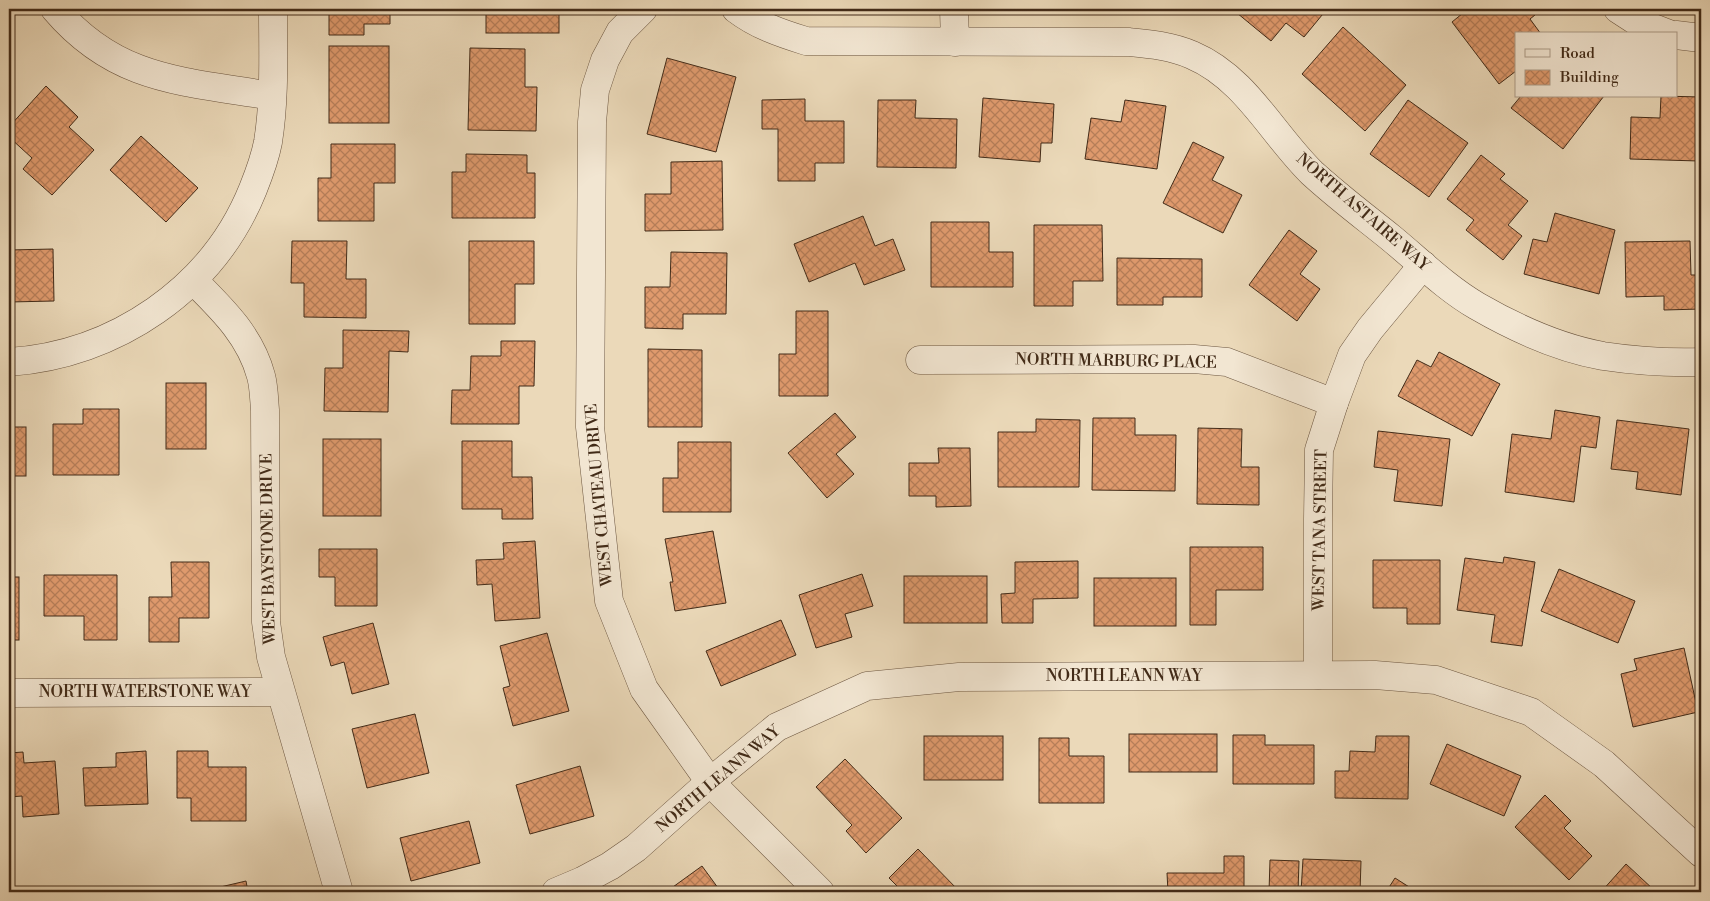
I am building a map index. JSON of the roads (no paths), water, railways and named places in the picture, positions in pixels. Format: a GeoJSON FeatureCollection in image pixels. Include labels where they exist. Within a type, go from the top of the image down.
{"type":"FeatureCollection","features":[{"type":"Feature","properties":{"kind":"street"},"geometry":{"type":"LineString","coordinates":[[55,9],[81,36],[107,55],[136,69],[166,79],[272,96]]}},
{"type":"Feature","properties":{"kind":"street"},"geometry":{"type":"LineString","coordinates":[[9,362],[57,355],[88,346],[116,334],[144,319],[170,301],[193,280],[214,256],[233,230],[248,202],[268,143],[272,96],[273,9]]}},
{"type":"Feature","properties":{"kind":"street","name":"WEST CHATEAU DRIVE"},"geometry":{"type":"LineString","coordinates":[[643,9],[620,32],[605,60],[595,90],[592,122],[590,427],[608,601],[644,689],[710,782],[820,892]]}},
{"type":"Feature","properties":{"kind":"street","name":"NORTH ASTAIRE WAY"},"geometry":{"type":"LineString","coordinates":[[736,9],[747,18],[776,32],[806,41],[1129,42],[1162,45],[1192,54],[1220,70],[1244,91],[1291,150],[1313,174],[1476,306],[1537,336],[1601,356],[1634,360],[1701,362]]}},
{"type":"Feature","properties":{"kind":"street"},"geometry":{"type":"LineString","coordinates":[[954,9],[955,42]]}},
{"type":"Feature","properties":{"kind":"street"},"geometry":{"type":"LineString","coordinates":[[1618,9],[1638,22],[1664,32]]}},
{"type":"Feature","properties":{"kind":"street"},"geometry":{"type":"LineString","coordinates":[[1678,35],[1701,38]]}},
{"type":"Feature","properties":{"kind":"street","name":"WEST TANA STREET"},"geometry":{"type":"LineString","coordinates":[[1318,675],[1319,450],[1352,355],[1370,328],[1423,265]]}},
{"type":"Feature","properties":{"kind":"street","name":"WEST BAYSTONE DRIVE"},"geometry":{"type":"LineString","coordinates":[[193,280],[232,320],[250,347],[261,376],[265,410],[266,622],[271,657],[339,892]]}},
{"type":"Feature","properties":{"kind":"street","name":"NORTH MARBURG PLACE"},"geometry":{"type":"LineString","coordinates":[[920,360],[1194,359],[1227,362],[1334,403]]}},
{"type":"Feature","properties":{"kind":"street","name":"NORTH LEANN WAY"},"geometry":{"type":"LineString","coordinates":[[556,892],[603,870],[636,848],[710,782],[777,727],[867,686],[959,677],[1375,675],[1436,680],[1530,712],[1604,764],[1701,854]]}},
{"type":"Feature","properties":{"kind":"street","name":"NORTH WATERSTONE WAY"},"geometry":{"type":"LineString","coordinates":[[9,693],[280,692]]}}]}
